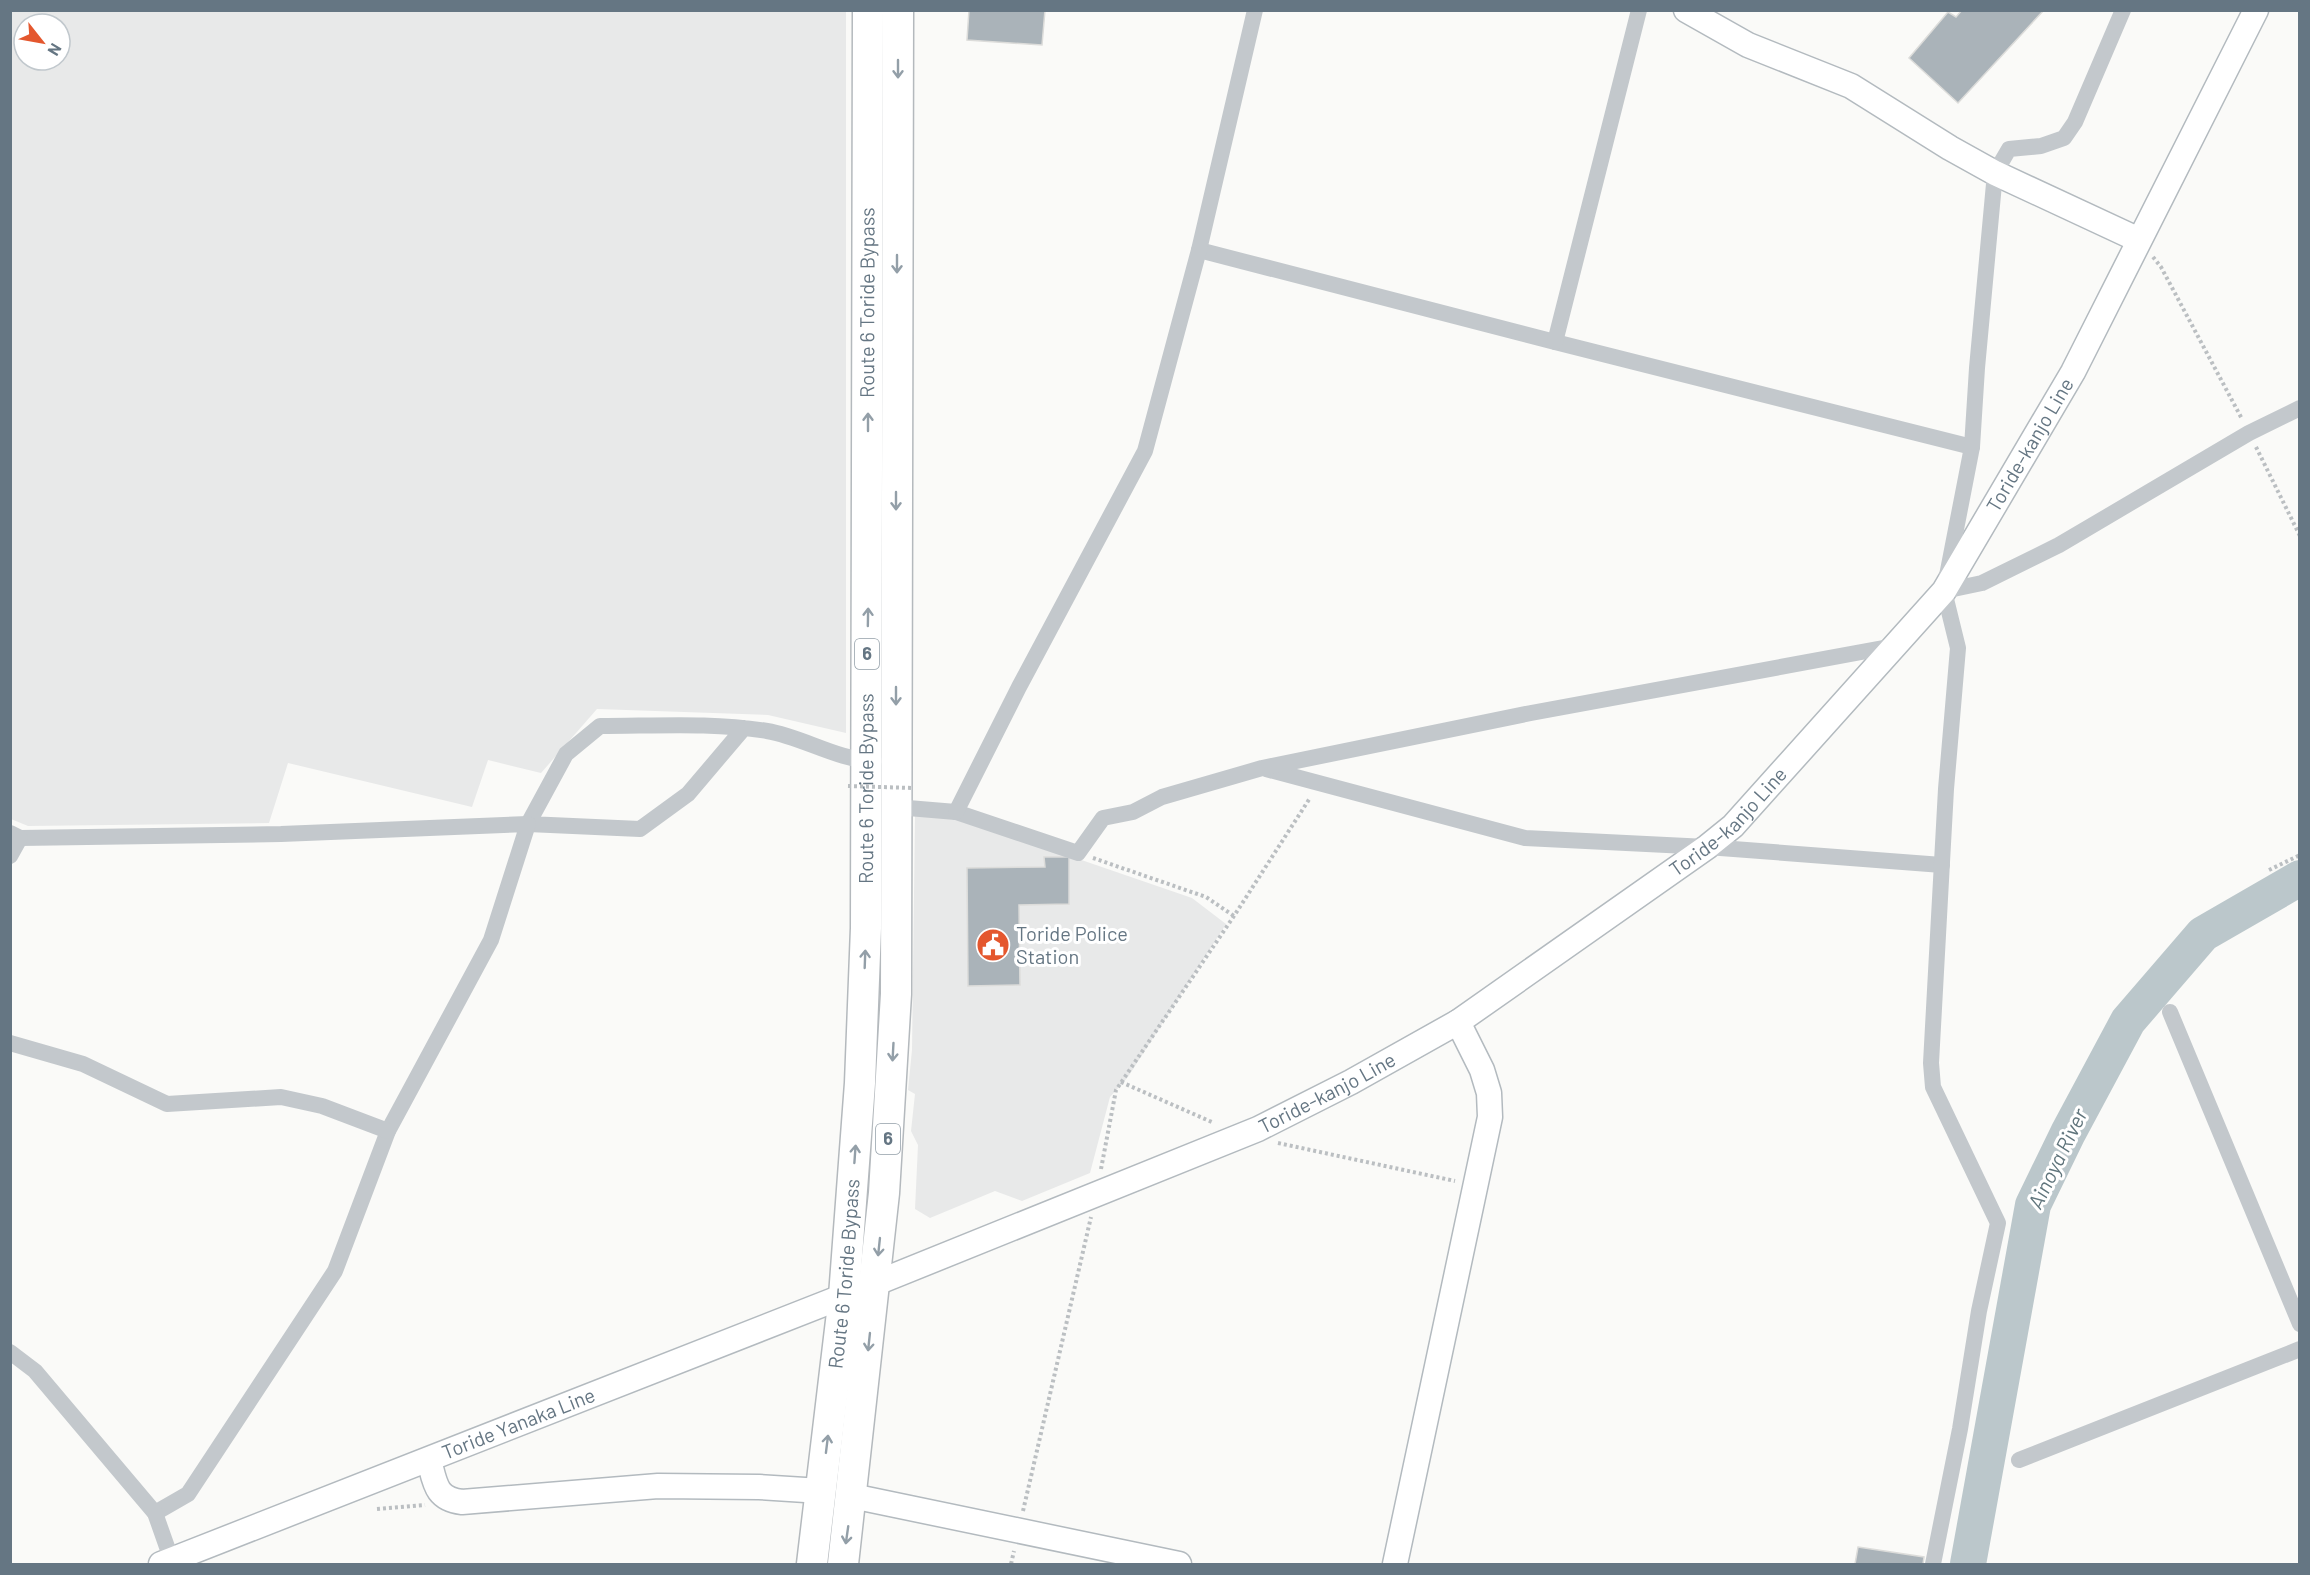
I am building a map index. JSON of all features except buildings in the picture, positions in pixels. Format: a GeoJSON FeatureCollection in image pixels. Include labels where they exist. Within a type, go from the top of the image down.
{"type":"FeatureCollection","features":[{"type":"Feature","properties":{"kind":"highway","name":"Route 6 Toride Bypass"},"geometry":{"type":"LineString","coordinates":[[812,1564],[844,1296],[861,1059],[866,928],[868,10]]}},
{"type":"Feature","properties":{"kind":"highway","name":"Route 6 Toride Bypass"},"geometry":{"type":"LineString","coordinates":[[843,1564],[876,1283],[885,1181],[904,797],[896,762],[898,10]]}},
{"type":"Feature","properties":{"kind":"street"},"geometry":{"type":"LineString","coordinates":[[956,812],[1019,687],[1145,451],[1199,250],[1256,10]]}},
{"type":"Feature","properties":{"kind":"street"},"geometry":{"type":"LineString","coordinates":[[1555,342],[1639,10]]}},
{"type":"Feature","properties":{"kind":"street"},"geometry":{"type":"LineString","coordinates":[[1933,1564],[1960,1429],[1979,1311],[1998,1223],[1933,1088],[1931,1062],[1942,865],[1958,648],[1944,591],[1972,447],[1995,173],[2009,149],[2042,146],[2064,138],[2075,122],[2122,10]]}},
{"type":"Feature","properties":{"kind":"street","name":"Toride-kanjo Line"},"geometry":{"type":"LineString","coordinates":[[876,1283],[1242,1136],[1351,1082],[1458,1022],[1707,847],[1733,826],[1944,591],[2073,372],[2256,10]]}},
{"type":"Feature","properties":{"kind":"street"},"geometry":{"type":"LineString","coordinates":[[1692,12],[1748,45],[1851,86],[1950,148],[1995,173],[2139,240]]}},
{"type":"Feature","properties":{"kind":"street"},"geometry":{"type":"LineString","coordinates":[[1199,250],[1972,447]]}},
{"type":"Feature","properties":{"kind":"street"},"geometry":{"type":"LineString","coordinates":[[1944,591],[1982,583],[2059,545],[2249,432],[2300,408]]}},
{"type":"Feature","properties":{"kind":"street"},"geometry":{"type":"LineString","coordinates":[[904,797],[1078,853],[1103,818],[1133,812],[1162,797],[1262,768],[1531,713],[1894,646]]}},
{"type":"Feature","properties":{"kind":"street"},"geometry":{"type":"LineString","coordinates":[[155,1513],[188,1494],[335,1272],[388,1131],[491,940],[528,824],[566,754],[600,726],[744,728],[770,731],[866,761],[896,762]]}},
{"type":"Feature","properties":{"kind":"street"},"geometry":{"type":"LineString","coordinates":[[10,856],[15,836],[281,834],[528,824],[640,829],[688,794],[744,728]]}},
{"type":"Feature","properties":{"kind":"street"},"geometry":{"type":"LineString","coordinates":[[1262,768],[1525,838],[1707,847],[1942,865]]}},
{"type":"Feature","properties":{"kind":"street"},"geometry":{"type":"LineString","coordinates":[[2170,1012],[2300,1324]]}},
{"type":"Feature","properties":{"kind":"street"},"geometry":{"type":"LineString","coordinates":[[1395,1564],[1490,1117],[1489,1093],[1482,1070],[1458,1022]]}},
{"type":"Feature","properties":{"kind":"street"},"geometry":{"type":"LineString","coordinates":[[10,1043],[82,1064],[167,1104],[281,1097],[322,1106],[388,1131]]}},
{"type":"Feature","properties":{"kind":"street","name":"Toride Yanaka Line"},"geometry":{"type":"LineString","coordinates":[[168,1563],[876,1283]]}},
{"type":"Feature","properties":{"kind":"street"},"geometry":{"type":"LineString","coordinates":[[2019,1460],[2300,1349]]}},
{"type":"Feature","properties":{"kind":"street"},"geometry":{"type":"LineString","coordinates":[[10,1352],[35,1371],[155,1513],[168,1563]]}},
{"type":"Feature","properties":{"kind":"street"},"geometry":{"type":"LineString","coordinates":[[429,1460],[441,1494],[449,1499],[462,1502],[658,1486],[759,1487],[821,1491]]}},
{"type":"Feature","properties":{"kind":"street"},"geometry":{"type":"LineString","coordinates":[[852,1496],[1179,1564]]}},
{"type":"Feature","properties":{"kind":"path"},"geometry":{"type":"LineString","coordinates":[[2139,240],[2162,267],[2249,432],[2300,536]]}},
{"type":"Feature","properties":{"kind":"path"},"geometry":{"type":"LineString","coordinates":[[848,786],[904,797]]}},
{"type":"Feature","properties":{"kind":"path"},"geometry":{"type":"LineString","coordinates":[[1078,853],[1206,897],[1234,916]]}},
{"type":"Feature","properties":{"kind":"path"},"geometry":{"type":"LineString","coordinates":[[2269,870],[2300,855]]}},
{"type":"Feature","properties":{"kind":"path"},"geometry":{"type":"LineString","coordinates":[[1121,1082],[1242,1136]]}},
{"type":"Feature","properties":{"kind":"path"},"geometry":{"type":"LineString","coordinates":[[1277,1143],[1475,1185]]}},
{"type":"Feature","properties":{"kind":"path"},"geometry":{"type":"LineString","coordinates":[[377,1509],[435,1504],[449,1499]]}},
{"type":"Feature","properties":{"kind":"shaded area"},"geometry":{"type":"Polygon","coordinates":[[[11,11],[846,11],[846,733],[768,715],[597,709],[541,773],[488,760],[472,807],[288,763],[269,823],[28,826],[11,819],[11,11]]]}},
{"type":"Feature","properties":{"kind":"shaded area"},"geometry":{"type":"Polygon","coordinates":[[[915,816],[965,820],[1192,898],[1226,924],[1128,1077],[1110,1097],[1090,1173],[1022,1201],[995,1191],[930,1218],[915,1209],[918,1145],[911,1131],[915,1094],[908,1090],[912,1050],[915,816]]]}},
{"type":"Feature","properties":{"kind":"waterway","name":"Ainoya River"},"geometry":{"type":"LineString","coordinates":[[1968,1564],[2033,1205],[2068,1133],[2128,1021],[2203,934],[2300,878]]}},
{"type":"Feature","properties":{"kind":"place","name":"Toride Police Station"},"geometry":{"type":"Point","coordinates":[993,945]}}]}
